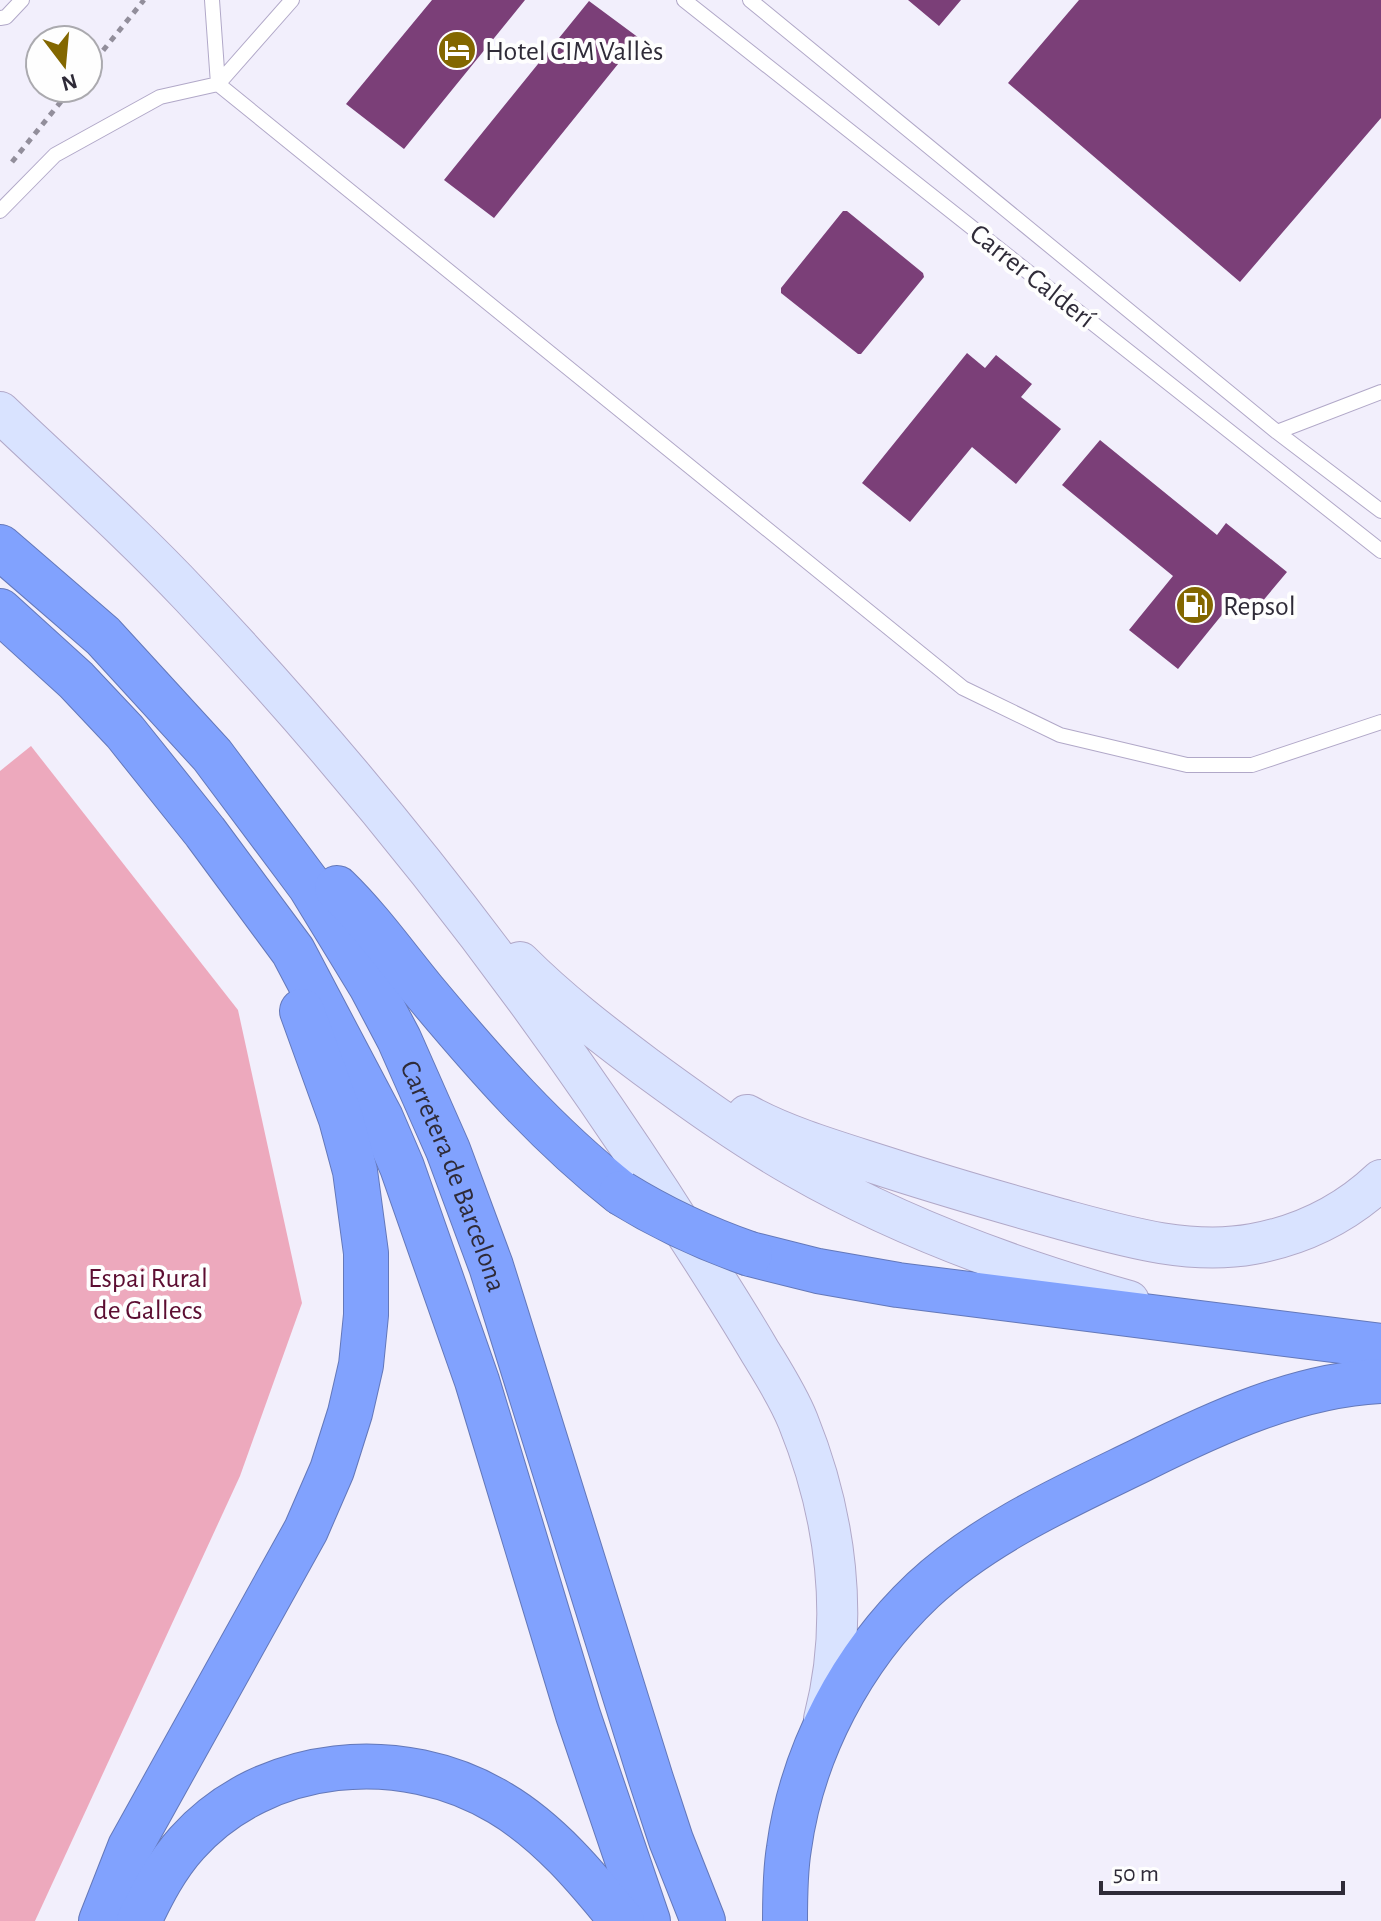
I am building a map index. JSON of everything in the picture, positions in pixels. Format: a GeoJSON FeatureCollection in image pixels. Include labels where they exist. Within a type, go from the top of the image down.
{"type":"FeatureCollection","features":[{"type":"Feature","properties":{"kind":"highway","name":"Carretera de Barcelona"},"geometry":{"type":"LineString","coordinates":[[0,547],[103,636],[212,755],[310,886],[371,986],[399,1039],[448,1150],[496,1280],[656,1794],[703,1921]]}},
{"type":"Feature","properties":{"kind":"highway","name":"Carretera de Barcelona"},"geometry":{"type":"LineString","coordinates":[[0,611],[76,680],[125,732],[205,832],[280,931],[353,1061],[402,1167],[477,1381],[578,1715],[648,1921]]}},
{"type":"Feature","properties":{"kind":"highway"},"geometry":{"type":"LineString","coordinates":[[263,822],[343,893],[463,1039],[536,1120],[621,1193],[661,1218],[704,1239],[818,1271],[898,1285],[1381,1346]]}},
{"type":"Feature","properties":{"kind":"highway"},"geometry":{"type":"LineString","coordinates":[[101,1921],[130,1847],[306,1530],[332,1470],[361,1365],[366,1315],[366,1253],[355,1171],[341,1119],[303,1016],[280,931]]}},
{"type":"Feature","properties":{"kind":"highway"},"geometry":{"type":"LineString","coordinates":[[785,1921],[789,1848],[804,1777],[816,1746],[845,1689],[895,1619],[924,1589],[999,1536],[1085,1487],[1228,1419],[1326,1389],[1381,1381]]}},
{"type":"Feature","properties":{"kind":"highway"},"geometry":{"type":"LineString","coordinates":[[139,1921],[158,1882],[187,1843],[217,1816],[255,1793],[294,1778],[334,1768],[380,1765],[424,1772],[462,1783],[501,1803],[559,1850],[622,1921]]}},
{"type":"Feature","properties":{"kind":"street"},"geometry":{"type":"LineString","coordinates":[[0,412],[188,593],[345,765],[598,1099],[733,1306],[797,1418],[823,1497],[833,1541],[838,1626],[830,1697],[816,1746]]}},
{"type":"Feature","properties":{"kind":"street"},"geometry":{"type":"LineString","coordinates":[[419,860],[535,976],[587,1023],[709,1114],[798,1169],[865,1204],[1015,1266],[1216,1325]]}},
{"type":"Feature","properties":{"kind":"street"},"geometry":{"type":"LineString","coordinates":[[587,1023],[755,1119],[969,1194],[1126,1237],[1199,1246],[1252,1244],[1289,1235],[1329,1220],[1360,1200],[1381,1180]]}},
{"type":"Feature","properties":{"kind":"lane"},"geometry":{"type":"LineString","coordinates":[[0,18],[6,17],[22,0]]}},
{"type":"Feature","properties":{"kind":"lane"},"geometry":{"type":"LineString","coordinates":[[212,0],[218,84],[963,688],[1060,735],[1187,765],[1252,765],[1381,722]]}},
{"type":"Feature","properties":{"kind":"lane"},"geometry":{"type":"LineString","coordinates":[[0,211],[55,155],[160,97],[218,84],[292,0]]}},
{"type":"Feature","properties":{"kind":"lane","name":"Carrer Calderí"},"geometry":{"type":"LineString","coordinates":[[684,0],[1381,551]]}},
{"type":"Feature","properties":{"kind":"lane","name":"Carrer Calderí"},"geometry":{"type":"LineString","coordinates":[[750,0],[1277,432],[1381,511]]}},
{"type":"Feature","properties":{"kind":"lane"},"geometry":{"type":"LineString","coordinates":[[1277,432],[1381,392]]}},
{"type":"Feature","properties":{"kind":"path"},"geometry":{"type":"LineString","coordinates":[[104,49],[144,0]]}},
{"type":"Feature","properties":{"kind":"path"},"geometry":{"type":"LineString","coordinates":[[9,166],[59,104]]}},
{"type":"Feature","properties":{"kind":"green space","name":"Espai Rural de Gallecs"},"geometry":{"type":"Polygon","coordinates":[[[31,746],[238,1010],[302,1303],[240,1476],[35,1921],[0,1921],[0,771],[31,746]]]}},
{"type":"Feature","properties":{"kind":"building"},"geometry":{"type":"Polygon","coordinates":[[[432,0],[525,0],[404,149],[346,104],[432,0]]]}},
{"type":"Feature","properties":{"kind":"building"},"geometry":{"type":"Polygon","coordinates":[[[908,0],[961,0],[939,26],[908,0]]]}},
{"type":"Feature","properties":{"kind":"building"},"geometry":{"type":"Polygon","coordinates":[[[1079,0],[1381,0],[1381,118],[1240,282],[1008,83],[1079,0]]]}},
{"type":"Feature","properties":{"kind":"building"},"geometry":{"type":"Polygon","coordinates":[[[589,1],[639,38],[494,218],[444,180],[589,1]]]}},
{"type":"Feature","properties":{"kind":"building"},"geometry":{"type":"Polygon","coordinates":[[[843,211],[847,211],[924,277],[861,354],[781,293],[781,288],[843,211]]]}},
{"type":"Feature","properties":{"kind":"building"},"geometry":{"type":"Polygon","coordinates":[[[967,353],[985,368],[996,355],[1032,384],[1021,397],[1061,429],[1016,484],[972,447],[910,522],[862,483],[967,353]]]}},
{"type":"Feature","properties":{"kind":"building"},"geometry":{"type":"Polygon","coordinates":[[[1100,440],[1217,535],[1226,523],[1287,572],[1251,615],[1234,600],[1178,669],[1129,630],[1173,576],[1062,485],[1100,440]]]}},
{"type":"Feature","properties":{"kind":"place","name":"Hotel CIM Vallès"},"geometry":{"type":"Point","coordinates":[457,50]}},
{"type":"Feature","properties":{"kind":"place","name":"Repsol"},"geometry":{"type":"Point","coordinates":[1195,605]}}]}
